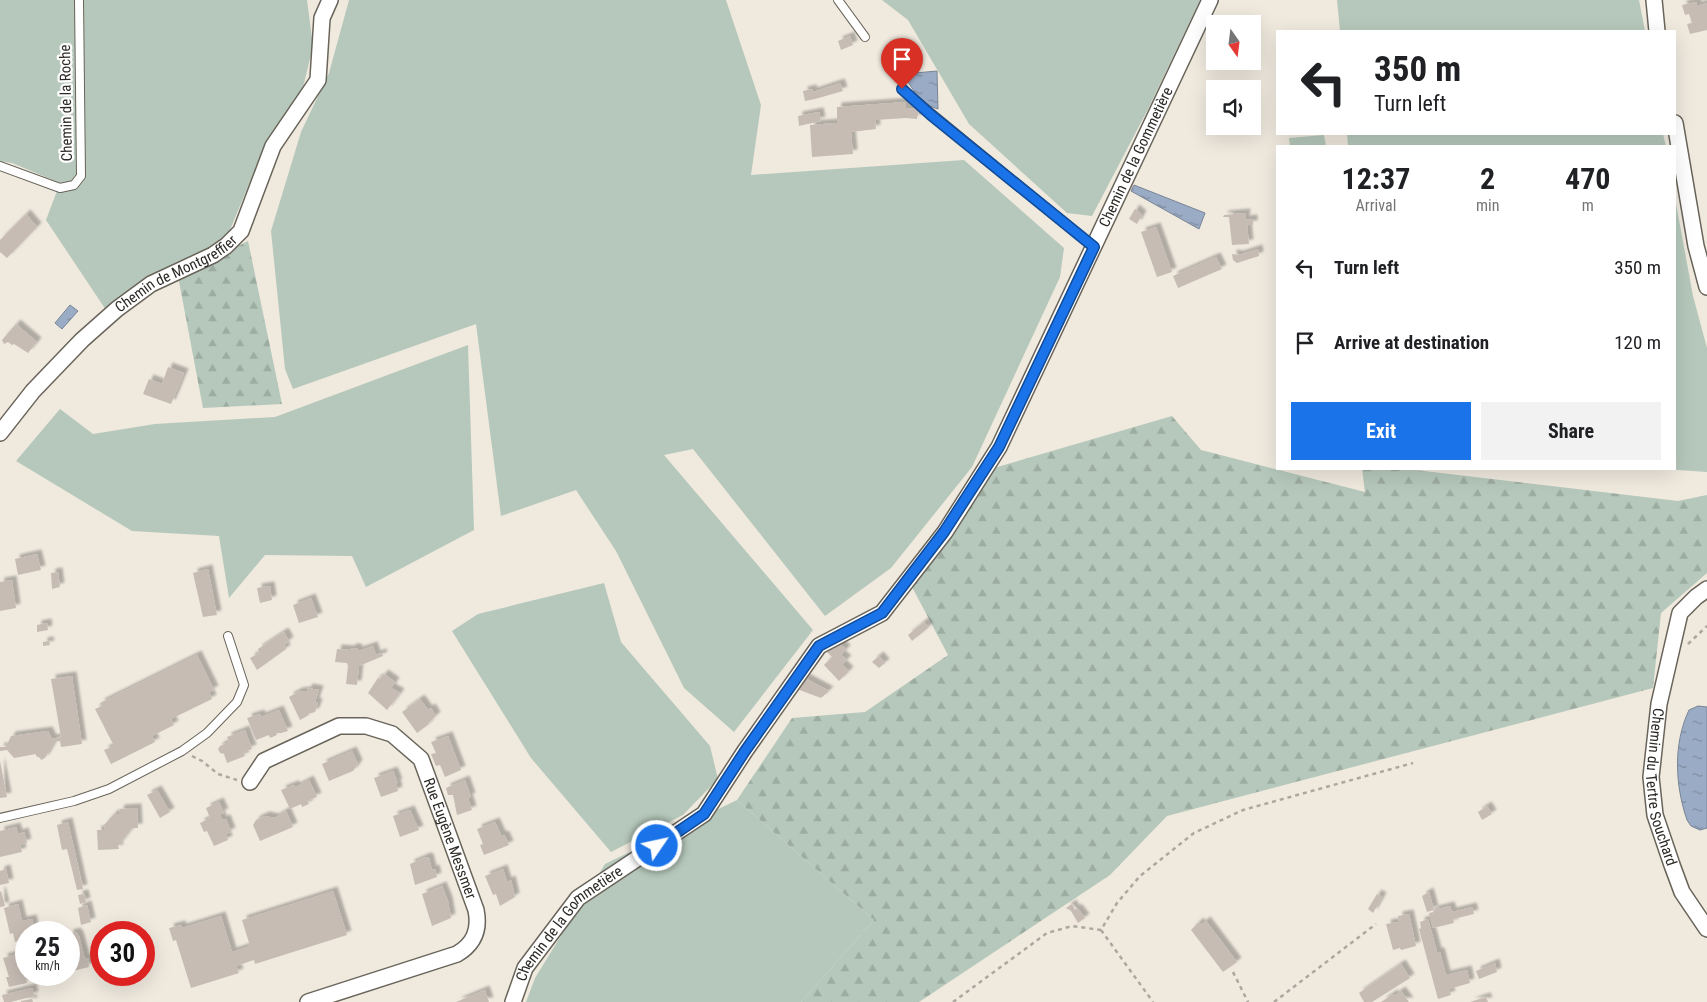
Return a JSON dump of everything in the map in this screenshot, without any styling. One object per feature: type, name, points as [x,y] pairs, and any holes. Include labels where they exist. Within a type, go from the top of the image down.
[{"type":"street","name":"Chemin de Montgreffier","points":[[0,433],[33,391],[82,340],[117,309],[151,284],[213,255],[226,246],[241,231],[273,146],[318,80],[322,18],[330,0]]},
{"type":"street","name":"Chemin de la Gommetière","points":[[512,1002],[525,968],[578,898],[704,814],[745,751],[819,646],[882,613],[944,532],[999,447],[1210,0]]},
{"type":"street","points":[[1654,0],[1658,30]]},
{"type":"street","points":[[1676,128],[1696,246],[1707,287]]},
{"type":"street","name":"Chemin du Tertre Souchard","points":[[1707,589],[1696,596],[1680,613],[1659,704],[1651,777],[1655,815],[1675,874],[1682,892],[1707,929]]},
{"type":"street","name":"Rue Eugène Messmer","points":[[250,782],[264,761],[339,726],[366,726],[392,734],[421,759],[476,910],[478,920],[475,936],[466,949],[457,954],[308,1002]]},
{"type":"lane","name":"Chemin de la Roche","points":[[0,166],[60,188],[74,185],[81,176],[79,0]]},
{"type":"lane","points":[[838,0],[866,37]]},
{"type":"lane","points":[[902,89],[931,115],[1094,247]]},
{"type":"lane","points":[[0,818],[74,801],[109,789],[182,751],[207,734],[238,702],[244,684],[228,636]]},
{"type":"path","points":[[182,751],[202,761],[218,774],[250,782]]},
{"type":"path","points":[[1101,930],[1117,903],[1140,876],[1194,833],[1243,810],[1413,763]]},
{"type":"path","points":[[1274,1002],[1376,924]]},
{"type":"path","points":[[953,1002],[1047,933],[1072,926],[1101,930],[1153,1002]]},
{"type":"path","points":[[1233,972],[1248,1002]]},
{"type":"green space","points":[[0,0],[307,0],[313,46],[301,96],[268,138],[227,237],[177,270],[106,310],[46,220],[60,183],[12,163],[0,161]]},
{"type":"green space","points":[[349,0],[726,0],[761,105],[751,175],[964,160],[1064,248],[1060,277],[972,467],[891,568],[825,616],[693,449],[664,455],[813,630],[734,732],[684,688],[616,551],[576,490],[501,516],[476,324],[293,389],[285,369],[271,231],[301,132],[329,73]]},
{"type":"green space","points":[[882,0],[1200,0],[1148,109],[1092,216],[1067,213],[969,124],[908,20]]},
{"type":"green space","points":[[1337,0],[1639,0],[1645,30],[1340,30]]},
{"type":"green space","points":[[1324,135],[1326,145],[1290,145],[1289,138]]},
{"type":"green space","points":[[1347,135],[1663,135],[1666,145],[1348,145]]},
{"type":"green space","points":[[1676,203],[1693,296],[1707,348],[1707,472],[1676,470]]},
{"type":"green space","points":[[248,241],[282,404],[203,408],[178,276]]},
{"type":"green space","points":[[468,345],[474,530],[366,587],[352,556],[265,555],[229,598],[219,536],[132,531],[16,461],[60,409],[93,434],[155,424],[275,417]]},
{"type":"green space","points":[[1172,416],[1201,450],[1365,492],[1362,470],[1415,470],[1678,501],[1707,495],[1707,573],[1661,613],[1653,688],[1167,816],[1110,875],[919,1002],[801,1002],[874,920],[737,800],[792,718],[865,712],[948,655],[912,587],[994,468]]},
{"type":"green space","points":[[604,583],[621,642],[710,746],[718,779],[683,815],[611,852],[531,758],[452,631],[478,614]]},
{"type":"green space","points":[[737,800],[874,920],[801,1002],[526,1002],[535,978],[605,864]]},
{"type":"water","points":[[937,71],[938,109],[919,97],[906,78],[915,73]]},
{"type":"water","points":[[1134,185],[1205,213],[1199,229],[1131,191]]},
{"type":"water","points":[[70,305],[78,311],[62,329],[55,323]]},
{"type":"water","points":[[1698,706],[1707,707],[1707,828],[1700,830],[1691,826],[1687,820],[1678,779],[1680,737],[1689,710]]},
{"type":"building","points":[[1696,2],[1697,6],[1707,3],[1707,30],[1690,34],[1687,24],[1692,23],[1689,14],[1685,15],[1682,5]]},
{"type":"building","points":[[850,36],[853,45],[841,50],[838,41]]},
{"type":"building","points":[[840,83],[843,91],[805,101],[803,91],[812,89],[813,92]]},
{"type":"building","points":[[906,102],[906,108],[919,109],[917,119],[875,120],[876,129],[851,132],[853,154],[812,157],[810,125],[837,123],[837,107]]},
{"type":"building","points":[[819,112],[821,121],[799,126],[798,116]]},
{"type":"building","points":[[1135,209],[1142,215],[1137,224],[1129,219]]},
{"type":"building","points":[[1246,213],[1245,220],[1253,219],[1253,225],[1247,225],[1249,244],[1232,245],[1229,217],[1223,217],[1224,215]]},
{"type":"building","points":[[26,214],[37,227],[7,258],[0,252],[0,240]]},
{"type":"building","points":[[1156,227],[1172,272],[1157,277],[1141,232]]},
{"type":"building","points":[[1258,249],[1259,256],[1237,263],[1233,260],[1232,254],[1239,255]]},
{"type":"building","points":[[1216,257],[1222,269],[1178,288],[1173,276]]},
{"type":"building","points":[[16,324],[37,342],[28,353],[14,344],[12,345],[8,342],[4,344],[2,340]]},
{"type":"building","points":[[168,367],[184,373],[171,404],[143,394],[149,379],[162,384]]},
{"type":"building","points":[[37,554],[41,570],[18,575],[15,559]]},
{"type":"building","points":[[208,569],[217,615],[203,617],[193,573]]},
{"type":"building","points":[[58,572],[60,587],[52,589],[51,573]]},
{"type":"building","points":[[12,580],[16,608],[0,611],[0,582]]},
{"type":"building","points":[[270,586],[272,600],[260,603],[257,588]]},
{"type":"building","points":[[311,598],[318,617],[299,623],[293,605]]},
{"type":"building","points":[[924,622],[929,627],[912,641],[908,635]]},
{"type":"building","points":[[47,623],[48,630],[37,632],[37,625]]},
{"type":"building","points":[[284,632],[289,641],[284,645],[286,649],[257,670],[250,658],[259,653],[258,649]]},
{"type":"building","points":[[49,641],[50,645],[43,646],[43,642]]},
{"type":"building","points":[[837,642],[846,649],[841,655],[847,660],[842,664],[849,671],[839,681],[824,665],[832,657],[827,652]]},
{"type":"building","points":[[373,646],[376,655],[382,653],[383,656],[359,666],[357,685],[346,684],[348,666],[347,663],[335,662],[337,649],[350,650],[357,648],[358,651]]},
{"type":"building","points":[[197,655],[214,690],[209,692],[212,699],[171,719],[174,725],[152,736],[155,742],[111,764],[104,750],[114,746],[95,709],[102,706],[100,703]]},
{"type":"building","points":[[879,656],[885,663],[879,668],[872,662]]},
{"type":"building","points":[[384,674],[395,682],[391,688],[400,693],[387,710],[368,693],[378,678],[380,679]]},
{"type":"building","points":[[72,676],[82,744],[61,747],[60,741],[54,742],[45,758],[41,760],[36,754],[14,758],[7,750],[0,751],[0,747],[6,747],[11,736],[48,731],[52,739],[61,737],[51,679]]},
{"type":"building","points":[[805,678],[829,691],[821,698],[797,689]]},
{"type":"building","points":[[308,688],[319,690],[315,702],[318,703],[315,712],[308,714],[300,720],[289,697],[298,692],[307,691]]},
{"type":"building","points":[[420,699],[428,710],[431,708],[436,716],[417,733],[402,712]]},
{"type":"building","points":[[279,710],[288,731],[276,733],[277,735],[270,738],[269,735],[256,740],[247,718],[260,714],[261,717]]},
{"type":"building","points":[[245,730],[252,749],[243,752],[245,756],[227,763],[224,754],[220,753],[218,749],[229,742],[227,737]]},
{"type":"building","points":[[448,736],[461,770],[445,777],[440,765],[436,766],[431,754],[436,753],[431,742]]},
{"type":"building","points":[[352,751],[358,764],[353,771],[329,781],[322,764]]},
{"type":"building","points":[[0,761],[7,797],[0,798]]},
{"type":"building","points":[[393,771],[398,783],[396,783],[398,791],[381,797],[374,778]]},
{"type":"building","points":[[309,780],[317,797],[307,801],[309,804],[302,807],[301,804],[290,809],[281,790],[294,785],[296,787]]},
{"type":"building","points":[[465,780],[471,797],[468,798],[472,810],[457,815],[453,795],[448,795],[446,788]]},
{"type":"building","points":[[157,790],[170,812],[160,818],[147,795]]},
{"type":"building","points":[[219,802],[224,813],[220,814],[222,820],[226,819],[231,832],[226,834],[228,840],[214,846],[207,831],[204,832],[200,823],[210,818],[206,808]]},
{"type":"building","points":[[1487,806],[1492,814],[1482,820],[1478,812]]},
{"type":"building","points":[[137,808],[138,828],[132,828],[118,846],[119,849],[98,850],[97,830],[105,830],[104,825],[114,814],[119,814],[120,809]]},
{"type":"building","points":[[410,810],[419,830],[400,837],[393,816]]},
{"type":"building","points":[[286,811],[293,827],[260,841],[253,825],[256,820],[265,816],[275,818]]},
{"type":"building","points":[[68,822],[83,889],[77,890],[67,849],[62,850],[57,825]]},
{"type":"building","points":[[495,822],[501,835],[505,836],[509,845],[484,855],[480,845],[483,844],[477,829]]},
{"type":"building","points":[[16,827],[18,834],[24,832],[27,843],[20,845],[22,852],[0,857],[0,831]]},
{"type":"building","points":[[426,857],[429,858],[432,870],[435,869],[437,877],[415,885],[410,864]]},
{"type":"building","points":[[6,869],[9,883],[0,885],[0,871]]},
{"type":"building","points":[[503,869],[507,882],[511,880],[515,897],[500,906],[496,894],[493,895],[485,876]]},
{"type":"building","points":[[442,886],[448,901],[451,918],[432,926],[422,894]]},
{"type":"building","points":[[333,891],[347,935],[255,964],[254,960],[236,966],[239,973],[191,988],[176,940],[173,941],[169,928],[181,925],[182,928],[221,916],[232,952],[250,946],[242,920]]},
{"type":"building","points":[[0,892],[5,906],[0,907]]},
{"type":"building","points":[[1429,892],[1434,910],[1427,912],[1422,896]]},
{"type":"building","points":[[84,894],[86,902],[80,904],[78,895]]},
{"type":"building","points":[[1377,894],[1382,897],[1373,913],[1368,909]]},
{"type":"building","points":[[18,904],[22,921],[15,921],[15,942],[13,933],[10,934],[4,908]]},
{"type":"building","points":[[1072,904],[1075,910],[1077,908],[1085,918],[1078,923],[1071,911],[1066,908]]},
{"type":"building","points":[[87,905],[90,922],[81,925],[78,908]]},
{"type":"building","points":[[1450,906],[1452,912],[1472,907],[1474,914],[1453,919],[1454,923],[1433,928],[1429,913]]},
{"type":"building","points":[[1409,914],[1416,946],[1393,950],[1386,924],[1399,922],[1398,916]]},
{"type":"building","points":[[1428,919],[1437,952],[1440,952],[1446,975],[1467,970],[1470,983],[1449,989],[1451,995],[1438,999],[1419,929],[1421,928],[1420,922]]},
{"type":"building","points":[[1206,921],[1237,962],[1223,972],[1191,930],[1199,922],[1201,925]]},
{"type":"building","points":[[80,940],[85,959],[88,958],[89,967],[80,969]]},
{"type":"building","points":[[15,955],[15,986],[9,987],[6,977],[9,977],[3,958]]},
{"type":"building","points":[[1495,963],[1497,972],[1479,979],[1476,971]]},
{"type":"building","points":[[1401,964],[1410,978],[1372,1002],[1364,1002],[1359,993]]},
{"type":"building","points":[[32,988],[34,996],[4,1002],[2,995]]},
{"type":"building","points":[[485,990],[489,1002],[456,1002]]},
{"type":"building","points":[[1401,991],[1409,1002],[1381,1002],[1393,994],[1394,996]]},
{"type":"building","points":[[1486,997],[1488,1002],[1470,1002]]},
{"type":"building","points":[[32,999],[33,1002],[21,1002],[21,1001]]},
{"type":"route","points":[[657,846],[704,814],[745,751],[819,646],[882,613],[944,532],[999,447],[1094,247],[931,115],[902,89]]}]
